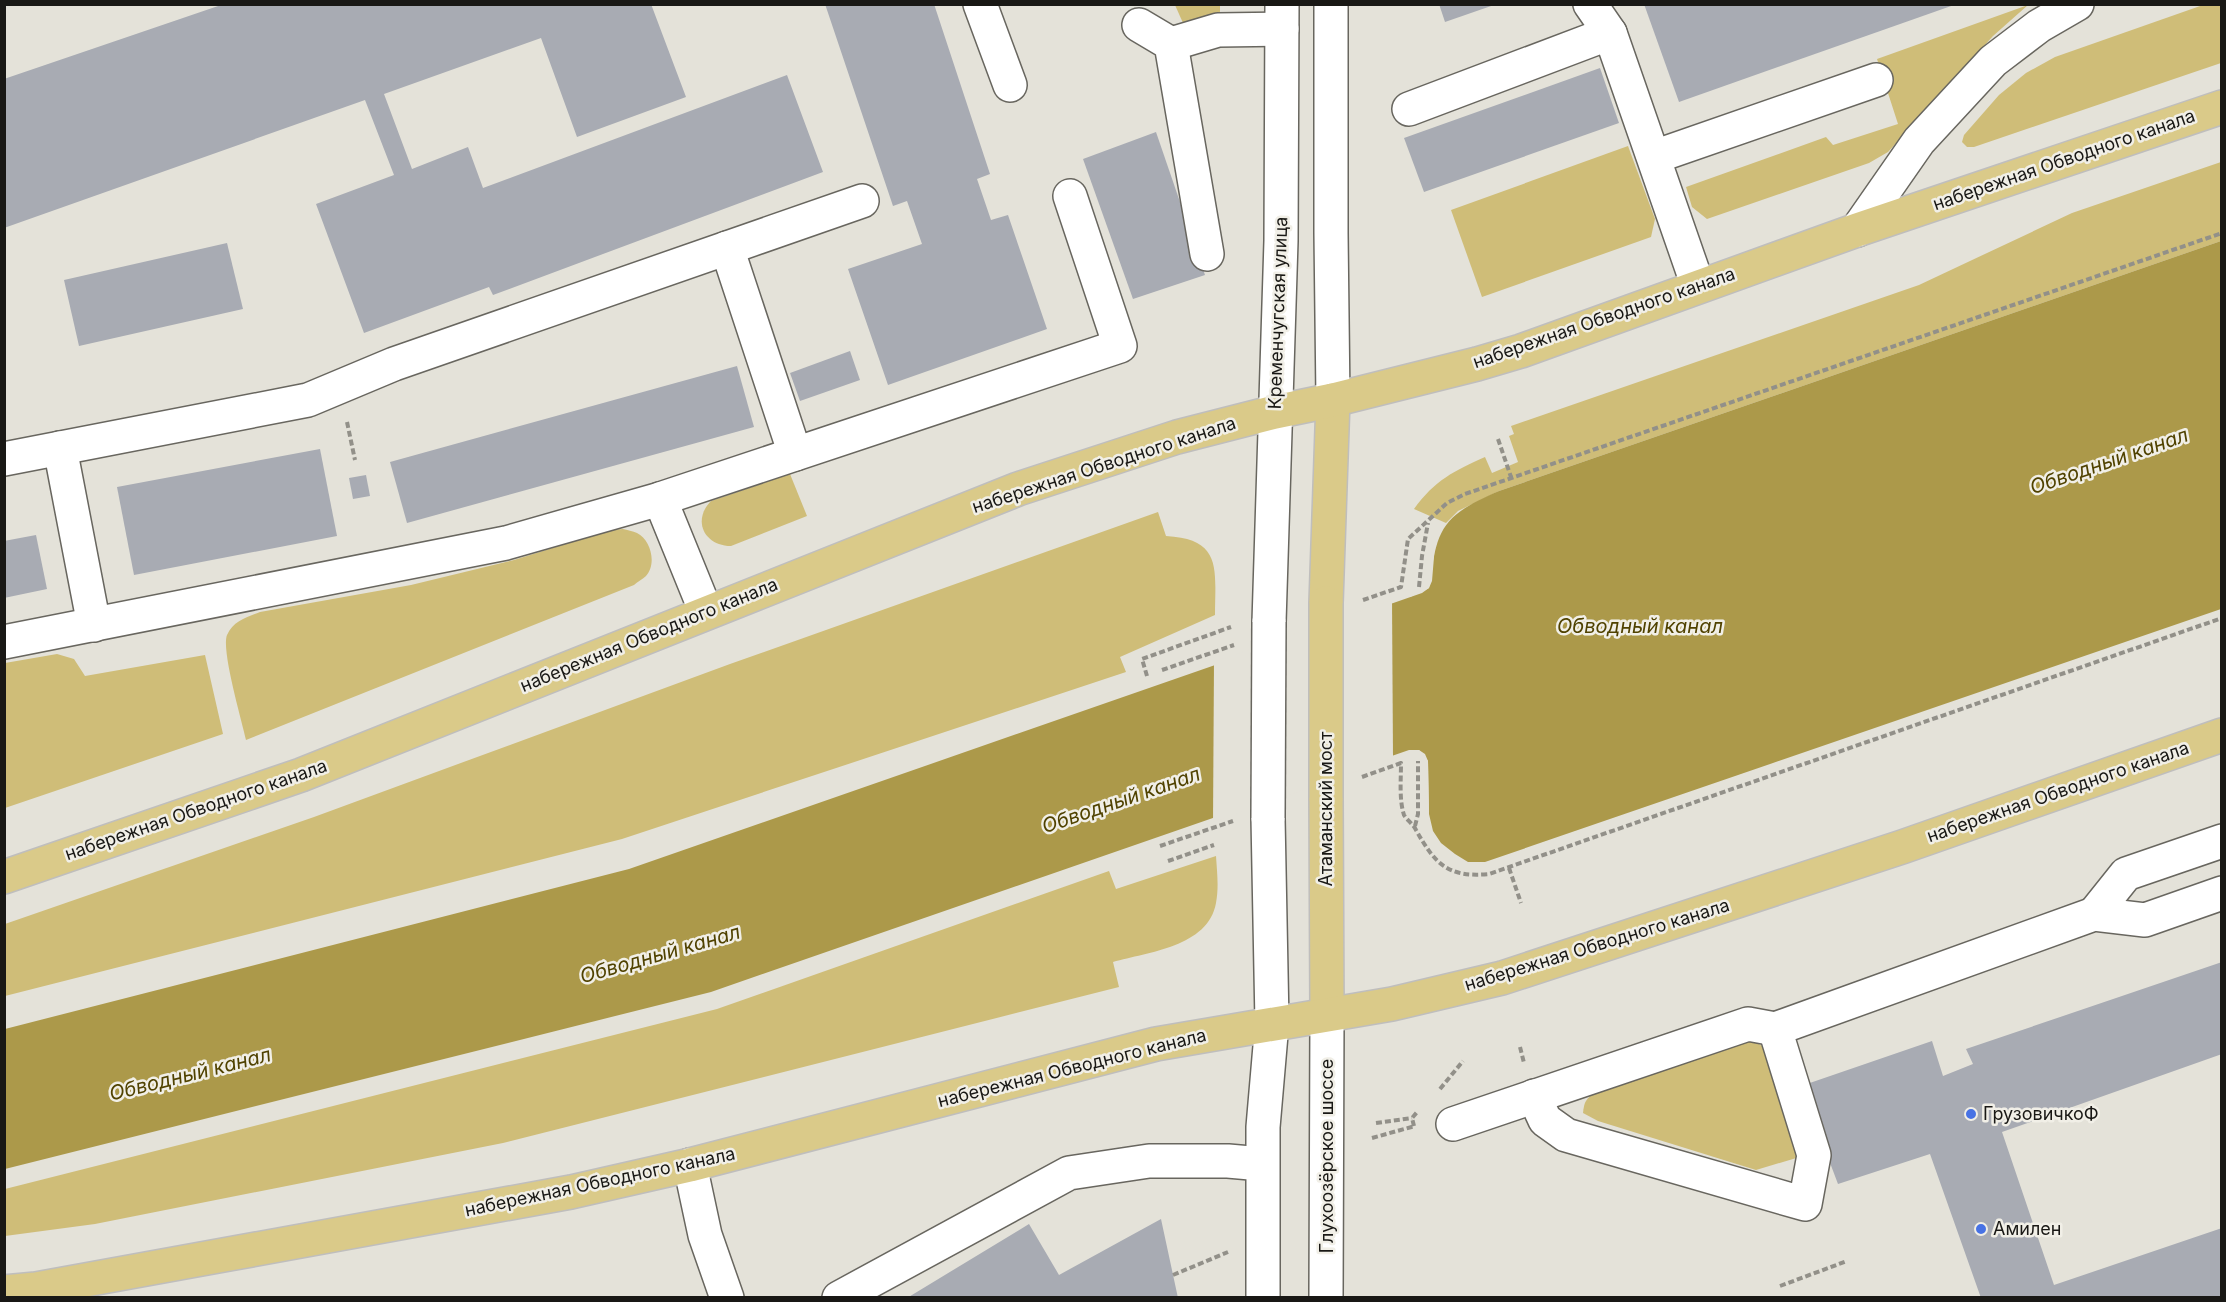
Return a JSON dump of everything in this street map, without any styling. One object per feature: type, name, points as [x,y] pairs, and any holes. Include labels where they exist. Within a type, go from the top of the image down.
[{"type":"main road","name":"набережная Обводного канала","points":[[4,877],[301,775],[1018,489],[1177,437],[1275,411],[1333,400],[1477,364],[1521,351],[1857,230],[2222,107]]},
{"type":"main road","name":"Атаманский мост","points":[[1328,1014],[1326,603],[1333,400]]},
{"type":"main road","name":"набережная Обводного канала","points":[[4,1292],[36,1289],[571,1192],[690,1165],[1155,1044],[1392,1004],[1502,978],[1913,843],[2222,735]]},
{"type":"street","points":[[980,4],[1010,85]]},
{"type":"street","points":[[1331,4],[1333,400]]},
{"type":"street","points":[[1590,4],[1610,33],[1698,286]]},
{"type":"street","points":[[1857,230],[1919,141],[1993,61],[2039,26],[2077,4]]},
{"type":"street","points":[[1138,25],[1171,44],[1218,30],[1282,17]]},
{"type":"street","name":"Кременчугская улица","points":[[1272,1023],[1268,818],[1269,622],[1281,241],[1282,17]]},
{"type":"street","points":[[1409,109],[1610,33]]},
{"type":"street","points":[[1171,44],[1208,254]]},
{"type":"street","points":[[1654,157],[1876,80]]},
{"type":"street","points":[[4,642],[506,543],[660,499],[1120,346],[1070,196]]},
{"type":"street","points":[[4,459],[308,400],[394,364],[862,201]]},
{"type":"street","points":[[727,248],[795,454]]},
{"type":"street","points":[[60,448],[94,625]]},
{"type":"street","points":[[660,499],[706,612]]},
{"type":"street","points":[[2094,914],[2126,874],[2222,841]]},
{"type":"street","points":[[1453,1124],[1748,1024],[1775,1029],[2094,914],[2145,920],[2222,893]]},
{"type":"street","name":"Глухоозёрское шоссе","points":[[1326,1298],[1328,1014]]},
{"type":"street","points":[[1263,1298],[1263,1127],[1272,1023]]},
{"type":"street","points":[[1534,1096],[1545,1120],[1566,1135],[1805,1204],[1814,1155],[1775,1029]]},
{"type":"street","points":[[839,1298],[1069,1173],[1149,1161],[1228,1161],[1262,1164]]},
{"type":"street","points":[[690,1165],[705,1235],[726,1298]]},
{"type":"path","points":[[1419,587],[1428,523],[1447,503],[1511,477],[2222,233]]},
{"type":"path","points":[[1498,439],[1511,477]]},
{"type":"path","points":[[1418,762],[1419,814],[1414,827],[1424,846],[1448,869],[1467,876],[1489,874],[2222,618]]},
{"type":"path","points":[[1147,676],[1142,659],[1231,627]]},
{"type":"path","points":[[1162,670],[1184,662]]},
{"type":"path","points":[[1160,846],[1182,838]]},
{"type":"path","points":[[1168,861],[1214,845]]},
{"type":"path","points":[[1509,868],[1521,903]]},
{"type":"path","points":[[1376,1123],[1412,1118]]},
{"type":"path","points":[[1372,1138],[1414,1126]]},
{"type":"path","points":[[1173,1275],[1236,1248]]},
{"type":"path","points":[[1780,1286],[1847,1261]]},
{"type":"shaded area","points":[[1175,5],[1220,5],[1220,13],[1183,23]]},
{"type":"shaded area","points":[[2028,5],[1993,36],[1888,152],[1869,163],[1707,219],[1692,207],[1686,187],[1826,137],[1833,145],[1898,124],[1877,59]]},
{"type":"shaded area","points":[[2203,5],[2221,5],[2221,63],[1974,147],[1967,147],[1962,142],[1964,135],[1999,95],[2026,73],[2055,57]]},
{"type":"shaded area","points":[[1628,146],[1655,219],[1651,237],[1482,297],[1451,210]]},
{"type":"shaded area","points":[[2221,162],[2221,241],[1499,491],[1458,511],[1446,523],[1414,509],[1446,477],[1485,457],[1492,473],[1518,462],[1509,436],[1514,434],[1511,426],[1919,285],[2072,213]]},
{"type":"shaded area","points":[[790,474],[807,516],[731,546],[714,542],[708,537],[702,524],[702,516],[711,501]]},
{"type":"shaded area","points":[[1158,512],[1166,536],[1184,538],[1198,543],[1207,550],[1215,571],[1215,615],[1120,657],[1126,672],[622,839],[5,996],[5,924],[314,817],[730,664]]},
{"type":"shaded area","points":[[623,529],[642,536],[651,553],[649,571],[634,585],[246,740],[229,670],[226,643],[230,630],[241,620],[260,612],[411,585],[514,560],[610,530]]},
{"type":"shaded area","points":[[57,654],[74,659],[85,676],[205,655],[223,734],[5,808],[5,663]]},
{"type":"shaded area","points":[[1216,856],[1217,897],[1211,918],[1189,938],[1175,945],[1113,962],[1119,987],[503,1143],[95,1224],[5,1236],[5,1189],[717,1009],[1109,871],[1116,889]]},
{"type":"shaded area","points":[[1754,1041],[1767,1049],[1803,1156],[1756,1170],[1598,1121],[1583,1113],[1586,1101],[1596,1092],[1744,1042]]},
{"type":"water","name":"Обводный канал","points":[[2221,241],[2221,609],[1485,862],[1468,862],[1441,843],[1433,831],[1429,814],[1428,761],[1419,750],[1409,750],[711,992],[5,1169],[5,1029],[629,869],[1422,593],[1429,588],[1435,551],[1445,526],[1465,508],[1499,491]]},
{"type":"pier","points":[[1433,545],[1435,545],[1432,581],[1429,588],[1410,597],[1410,594],[1427,586]]},
{"type":"pier","points":[[1392,600],[1393,758],[1213,822],[1214,662]]},
{"type":"pier","points":[[1409,750],[1419,750],[1425,754],[1428,761],[1429,814],[1426,814],[1425,762],[1418,753],[1409,753]]},
{"type":"building","points":[[224,4],[651,4],[686,97],[577,137],[541,38],[384,94],[412,169],[468,147],[483,188],[787,75],[823,172],[493,295],[489,287],[364,333],[316,204],[394,175],[365,100],[4,228],[4,79]]},
{"type":"building","points":[[825,4],[934,4],[990,174],[977,179],[991,220],[1008,215],[1047,329],[888,385],[848,269],[922,244],[907,201],[893,206]]},
{"type":"building","points":[[1439,4],[1494,4],[1494,5],[1445,22]]},
{"type":"building","points":[[1644,4],[1954,4],[1954,5],[1679,102]]},
{"type":"building","points":[[1600,68],[1619,123],[1424,192],[1404,138]]},
{"type":"building","points":[[1156,132],[1205,275],[1133,299],[1083,159]]},
{"type":"building","points":[[227,243],[243,309],[79,346],[64,280]]},
{"type":"building","points":[[850,351],[860,380],[800,401],[790,373]]},
{"type":"building","points":[[737,366],[754,427],[407,523],[390,462]]},
{"type":"building","points":[[320,449],[337,536],[134,575],[117,487]]},
{"type":"building","points":[[366,475],[370,496],[353,499],[349,478]]},
{"type":"building","points":[[36,535],[47,589],[4,598],[4,541]]},
{"type":"building","points":[[2222,962],[2222,1054],[2002,1132],[2054,1285],[2222,1228],[2222,1298],[1981,1298],[1930,1154],[1838,1184],[1801,1086],[1932,1041],[1943,1076],[1973,1064],[1966,1049]]},
{"type":"building","points":[[1161,1219],[1178,1298],[907,1298],[1029,1224],[1059,1275]]},
{"type":"place","name":"ГрузовичкоФ","points":[[1971,1114]]},
{"type":"place","name":"Амилен","points":[[1981,1229]]}]
